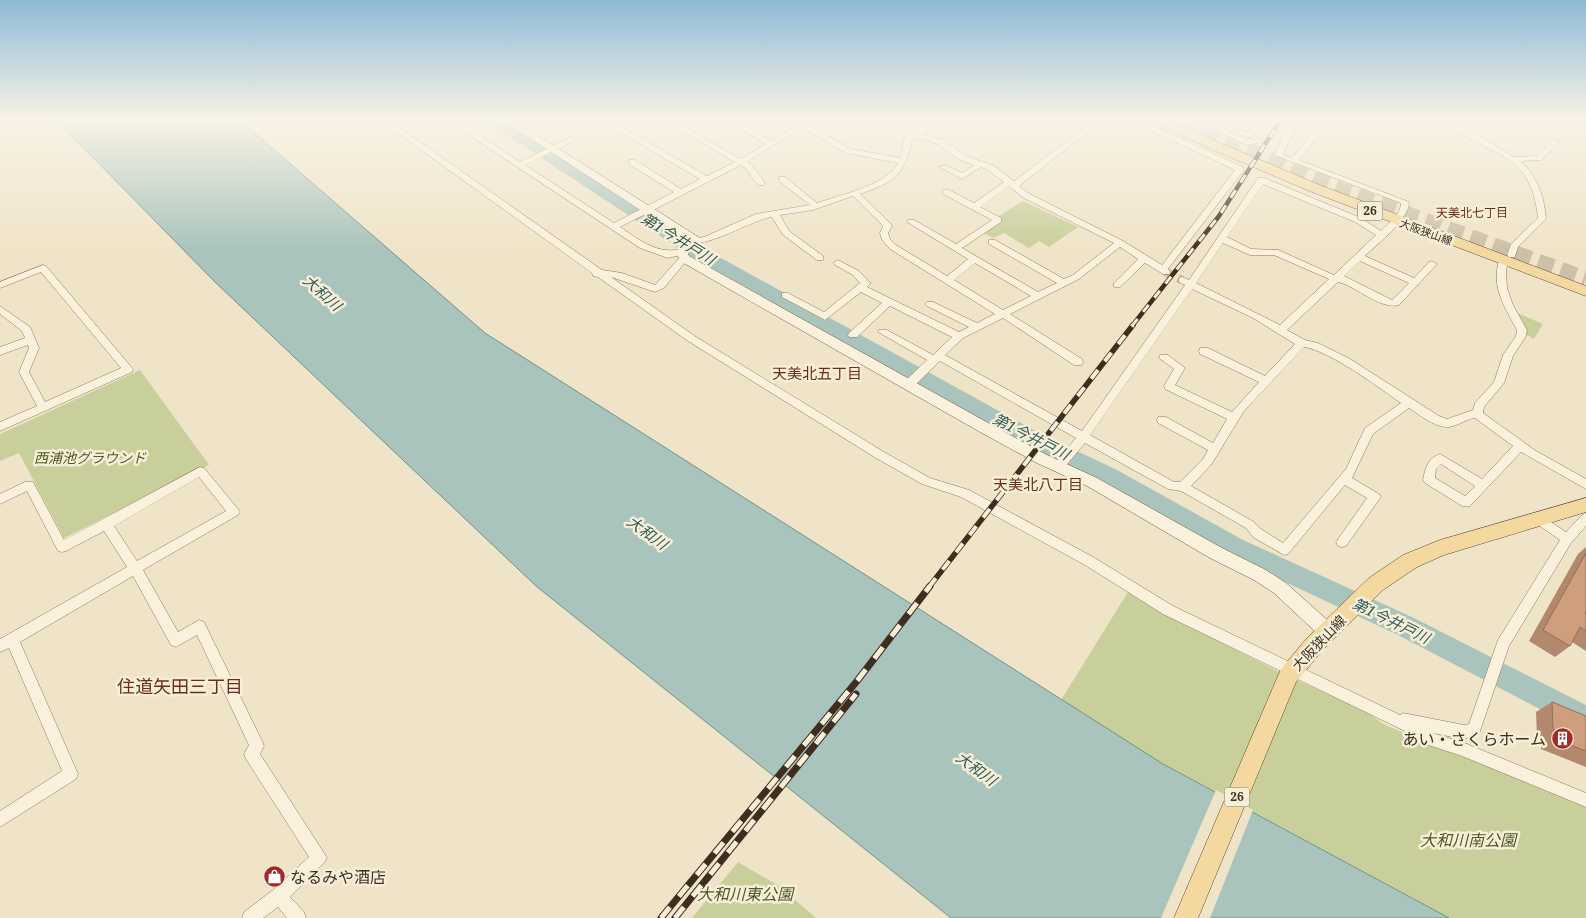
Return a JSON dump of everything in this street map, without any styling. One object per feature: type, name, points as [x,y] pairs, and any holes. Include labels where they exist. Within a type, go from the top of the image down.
[{"type":"main road","name":"大阪狭山線","points":[[1253,164],[1508,258],[1586,291]]},
{"type":"main road","name":"大阪狭山線","points":[[1274,164],[1399,218]]},
{"type":"main road","name":"大阪狭山線","points":[[1508,258],[1586,282]]},
{"type":"main road","name":"大阪狭山線","points":[[1186,918],[1290,673],[1328,632],[1376,584],[1410,561],[1440,548],[1586,505]]},
{"type":"street","points":[[444,164],[596,274],[692,339],[880,455],[926,481],[965,493],[1089,561],[1126,586],[1168,610],[1290,673],[1411,726],[1412,733],[1462,749],[1586,800]]},
{"type":"street","points":[[574,164],[695,242]]},
{"type":"street","points":[[635,164],[680,192]]},
{"type":"street","points":[[680,164],[706,179]]},
{"type":"street","points":[[614,227],[645,209],[740,164]]},
{"type":"street","points":[[744,164],[748,166],[761,183]]},
{"type":"street","points":[[596,274],[604,272],[619,275],[655,289],[661,286],[683,254],[695,242],[706,240],[758,216],[816,206],[854,193],[889,179],[901,169],[902,164]]},
{"type":"street","points":[[943,167],[962,177],[980,164],[991,168],[1035,201],[1120,243],[1164,271],[1240,169],[1229,164]]},
{"type":"street","points":[[974,207],[1040,164]]},
{"type":"street","points":[[1281,330],[1399,218],[1405,209],[1405,202],[1396,198],[1368,190],[1301,164]]},
{"type":"street","points":[[1476,414],[1479,406],[1499,383],[1508,355],[1521,336],[1522,330],[1503,294],[1499,271],[1514,246],[1542,219],[1538,190],[1526,171],[1518,164]]},
{"type":"street","points":[[520,165],[655,252],[683,254],[912,381],[985,428],[1061,464],[1216,553],[1260,575],[1280,588],[1328,632]]},
{"type":"street","points":[[782,179],[816,206]]},
{"type":"street","points":[[1061,464],[1084,436],[1146,350],[1185,282],[1220,238],[1261,180],[1358,220],[1381,235]]},
{"type":"street","points":[[946,192],[998,220],[956,248]]},
{"type":"street","points":[[854,193],[888,226],[884,233],[886,240],[893,247],[949,279],[1078,362]]},
{"type":"street","points":[[775,214],[786,233],[820,258]]},
{"type":"street","points":[[911,222],[1038,296]]},
{"type":"street","points":[[1220,238],[1250,252],[1275,252],[1390,303],[1396,302],[1432,264]]},
{"type":"street","points":[[992,242],[1064,283]]},
{"type":"street","points":[[912,381],[959,336],[1076,277],[1120,243]]},
{"type":"street","points":[[1359,257],[1416,282]]},
{"type":"street","points":[[1118,285],[1144,258]]},
{"type":"street","points":[[949,279],[974,259]]},
{"type":"street","points":[[785,295],[825,317],[866,283],[856,273],[838,263]]},
{"type":"street","points":[[0,285],[43,268],[128,369],[0,427]]},
{"type":"street","points":[[1185,282],[1281,330],[1302,343],[1314,345],[1346,362],[1435,419],[1448,423],[1467,415],[1476,414],[1520,445],[1586,484]]},
{"type":"street","points":[[860,288],[959,336]]},
{"type":"street","points":[[853,336],[889,302]]},
{"type":"street","points":[[930,304],[977,327]]},
{"type":"street","points":[[0,309],[26,329],[34,348],[24,372],[43,408]]},
{"type":"street","points":[[883,332],[937,358],[1084,436],[1172,486],[1183,487],[1250,525],[1257,533],[1284,550],[1350,472],[1368,431],[1410,402]]},
{"type":"street","points":[[0,351],[30,340]]},
{"type":"street","points":[[1183,487],[1207,462],[1240,408],[1302,343]]},
{"type":"street","points":[[1204,351],[1267,381]]},
{"type":"street","points":[[1164,358],[1180,368],[1169,386],[1234,418]]},
{"type":"street","points":[[1162,420],[1215,449]]},
{"type":"street","points":[[1483,485],[1440,458],[1431,467],[1429,480],[1466,502],[1483,485],[1520,445]]},
{"type":"street","points":[[0,499],[29,485],[62,547],[200,471],[234,512],[6,642],[71,774],[0,820]]},
{"type":"street","points":[[1342,542],[1375,497],[1344,479]]},
{"type":"street","points":[[1388,717],[1464,732],[1474,729],[1503,644],[1568,539],[1586,518]]},
{"type":"street","points":[[1538,519],[1568,539]]},
{"type":"street","points":[[106,524],[135,568],[176,641],[199,626],[257,746],[251,754],[319,858],[279,896],[250,918]]},
{"type":"street","points":[[279,896],[298,918]]},
{"type":"green space","points":[[1023,201],[1078,227],[1049,247],[1039,241],[1029,248],[1004,233],[993,238],[982,232],[1001,219],[997,217]]},
{"type":"green space","points":[[1515,312],[1543,324],[1534,339],[1525,334]]},
{"type":"green space","name":"西浦池グラウンド","points":[[140,370],[209,465],[64,538],[19,453],[0,461],[0,434]]},
{"type":"green space","name":"大和川南公園","points":[[1128,592],[1164,613],[1287,676],[1366,711],[1383,724],[1437,747],[1454,750],[1586,805],[1586,918],[1449,918],[1163,764],[1061,700]]},
{"type":"green space","name":"大和川東公園","points":[[738,862],[779,886],[816,918],[692,918]]},
{"type":"water","name":"大和川","points":[[99,164],[290,164],[485,333],[1163,764],[1449,918],[951,918],[536,586],[216,283]]},
{"type":"pier","points":[[1216,790],[1253,810],[1210,918],[1161,918]]},
{"type":"building","points":[[1586,553],[1586,631],[1580,627],[1570,646],[1543,630]]},
{"type":"building","points":[[1552,702],[1586,716],[1586,751],[1557,740],[1557,731],[1553,729]]},
{"type":"waterway","name":"第1今井戸川","points":[[560,164],[695,251],[1031,439],[1109,476],[1234,547],[1405,626],[1586,720]]},
{"type":"tunnel","points":[[1281,164],[1346,192],[1586,279]]},
{"type":"tunnel","points":[[1166,272],[1182,280]]},
{"type":"railway","points":[[1132,326],[1219,216],[1252,164]]},
{"type":"railway","points":[[929,587],[1133,325]]},
{"type":"railway","points":[[661,918],[857,681],[930,586]]},
{"type":"railway","points":[[675,918],[856,694]]},
{"type":"place","name":"あい・さくらホーム","points":[[1562,739]]},
{"type":"place","name":"なるみや酒店","points":[[274,877]]},
{"type":"district","name":"天美北七丁目","points":[[1472,213]]},
{"type":"district","name":"天美北五丁目","points":[[817,374]]},
{"type":"district","name":"天美北八丁目","points":[[1038,485]]},
{"type":"district","name":"住道矢田三丁目","points":[[180,687]]}]
